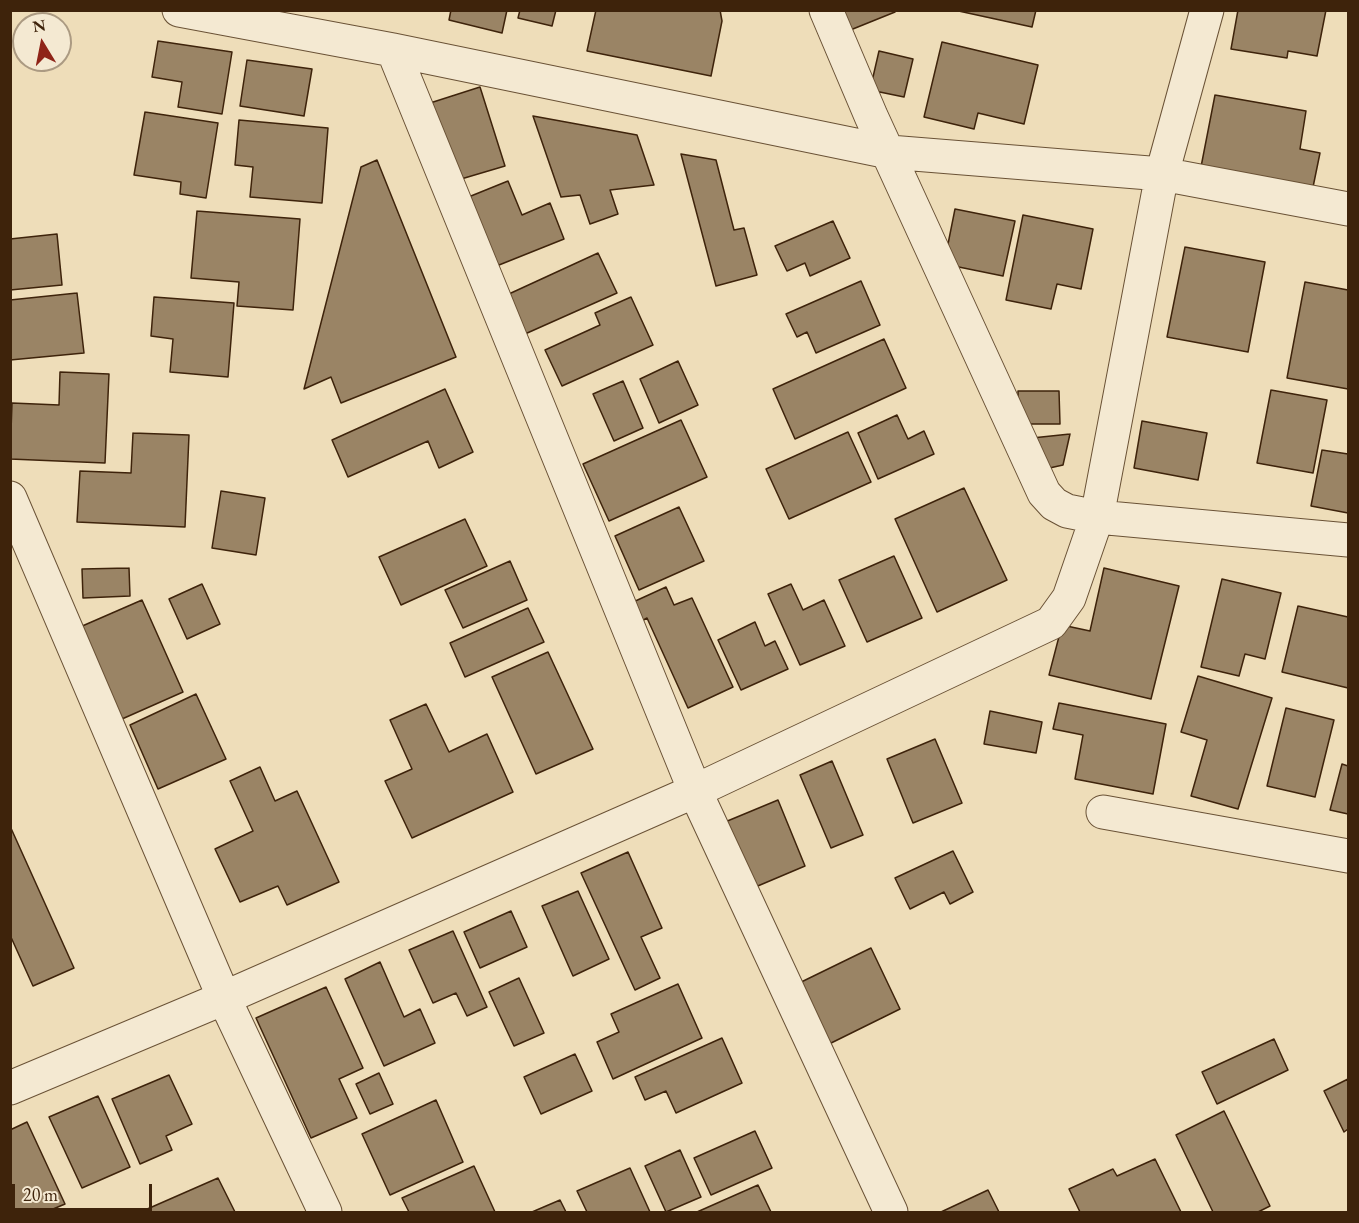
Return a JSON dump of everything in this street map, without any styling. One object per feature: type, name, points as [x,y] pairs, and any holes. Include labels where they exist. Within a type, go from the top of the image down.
[{"type":"street","points":[[179,10],[393,50],[888,152],[1162,174],[1348,209]]},
{"type":"street","points":[[826,10],[888,152],[1044,493],[1054,504],[1068,511],[1097,517],[1348,540]]},
{"type":"street","points":[[10,1088],[224,998],[695,791],[1051,623],[1069,598],[1097,517],[1162,174],[1206,10]]},
{"type":"street","points":[[393,50],[695,791],[891,1212]]},
{"type":"street","points":[[10,498],[224,998],[325,1212]]},
{"type":"street","points":[[1103,812],[1348,856]]},
{"type":"building","points":[[451,10],[507,10],[502,33],[449,20]]},
{"type":"building","points":[[520,10],[556,10],[552,26],[518,18]]},
{"type":"building","points":[[596,10],[720,10],[722,21],[711,76],[587,51]]},
{"type":"building","points":[[828,10],[895,10],[895,12],[838,35]]},
{"type":"building","points":[[954,10],[1036,10],[1032,27]]},
{"type":"building","points":[[1238,10],[1326,10],[1317,56],[1288,51],[1287,58],[1231,49]]},
{"type":"building","points":[[158,41],[232,52],[222,114],[178,107],[182,82],[152,77]]},
{"type":"building","points":[[942,42],[1038,65],[1024,124],[978,113],[974,129],[924,117]]},
{"type":"building","points":[[879,51],[913,59],[904,97],[870,90]]},
{"type":"building","points":[[247,60],[312,69],[304,116],[240,106]]},
{"type":"building","points":[[480,87],[505,166],[451,182],[427,104]]},
{"type":"building","points":[[1215,95],[1306,111],[1300,149],[1320,153],[1312,192],[1200,172]]},
{"type":"building","points":[[145,112],[218,123],[206,198],[180,194],[181,182],[134,175]]},
{"type":"building","points":[[533,116],[637,135],[654,185],[610,190],[618,214],[590,224],[580,195],[561,197]]},
{"type":"building","points":[[239,120],[328,128],[322,203],[250,197],[253,167],[235,165]]},
{"type":"building","points":[[681,154],[716,160],[734,230],[744,228],[757,275],[716,286]]},
{"type":"building","points":[[377,160],[456,357],[341,403],[331,377],[304,389],[361,167]]},
{"type":"building","points":[[508,181],[522,215],[550,203],[564,239],[494,267],[466,198]]},
{"type":"building","points":[[955,209],[1015,221],[1003,276],[944,264]]},
{"type":"building","points":[[197,211],[300,219],[293,310],[237,306],[239,282],[191,278]]},
{"type":"building","points":[[1023,215],[1093,229],[1081,289],[1057,284],[1051,309],[1006,300]]},
{"type":"building","points":[[833,221],[850,258],[810,276],[805,263],[787,271],[775,246]]},
{"type":"building","points":[[57,234],[62,285],[10,290],[10,239]]},
{"type":"building","points":[[1185,247],[1265,262],[1248,352],[1167,337]]},
{"type":"building","points":[[598,253],[617,293],[516,338],[498,299]]},
{"type":"building","points":[[861,281],[880,325],[816,353],[807,332],[797,337],[786,314]]},
{"type":"building","points":[[1305,282],[1348,290],[1348,389],[1287,378]]},
{"type":"building","points":[[77,293],[84,353],[10,360],[10,300]]},
{"type":"building","points":[[154,297],[234,303],[228,377],[170,372],[173,339],[151,336]]},
{"type":"building","points":[[631,297],[653,345],[562,386],[545,350],[600,325],[595,313]]},
{"type":"building","points":[[884,339],[906,388],[795,439],[773,389]]},
{"type":"building","points":[[678,361],[698,405],[659,423],[640,379]]},
{"type":"building","points":[[60,372],[109,374],[105,463],[10,459],[12,403],[59,405]]},
{"type":"building","points":[[623,381],[643,428],[614,441],[593,394]]},
{"type":"building","points":[[445,389],[473,452],[439,468],[428,441],[348,477],[332,440]]},
{"type":"building","points":[[1271,390],[1327,400],[1313,473],[1257,463]]},
{"type":"building","points":[[1018,391],[1059,391],[1060,424],[1018,424]]},
{"type":"building","points":[[897,415],[908,439],[924,431],[934,454],[878,479],[858,433]]},
{"type":"building","points":[[681,420],[707,477],[609,521],[583,464]]},
{"type":"building","points":[[1142,421],[1207,433],[1198,480],[1134,468]]},
{"type":"building","points":[[848,432],[871,482],[789,519],[766,469]]},
{"type":"building","points":[[133,433],[189,435],[185,527],[77,522],[80,471],[131,473]]},
{"type":"building","points":[[1070,434],[1063,465],[1045,469],[1032,438]]},
{"type":"building","points":[[1322,450],[1348,454],[1348,513],[1311,506]]},
{"type":"building","points":[[964,488],[1007,580],[937,612],[895,519]]},
{"type":"building","points":[[221,491],[265,498],[256,555],[212,548]]},
{"type":"building","points":[[679,507],[704,561],[639,590],[615,536]]},
{"type":"building","points":[[465,519],[487,566],[401,605],[379,557]]},
{"type":"building","points":[[894,556],[922,618],[867,642],[839,580]]},
{"type":"building","points":[[510,561],[527,600],[463,628],[445,590]]},
{"type":"building","points":[[129,568],[130,596],[83,598],[82,569]]},
{"type":"building","points":[[1104,568],[1179,586],[1151,699],[1049,675],[1062,625],[1090,631]]},
{"type":"building","points":[[1222,579],[1281,593],[1265,659],[1245,654],[1239,676],[1201,667]]},
{"type":"building","points":[[202,584],[220,624],[187,639],[169,599]]},
{"type":"building","points":[[791,584],[803,610],[824,600],[845,646],[800,665],[768,594]]},
{"type":"building","points":[[666,587],[674,605],[692,598],[733,687],[688,708],[647,618],[640,622],[631,603]]},
{"type":"building","points":[[142,600],[183,692],[122,719],[80,627]]},
{"type":"building","points":[[1298,606],[1348,617],[1348,688],[1282,672]]},
{"type":"building","points":[[528,608],[544,642],[465,677],[450,643]]},
{"type":"building","points":[[755,622],[765,646],[775,641],[788,669],[741,690],[718,640]]},
{"type":"building","points":[[548,652],[593,749],[536,774],[492,677]]},
{"type":"building","points":[[1198,676],[1272,698],[1238,809],[1191,796],[1207,740],[1181,732]]},
{"type":"building","points":[[196,694],[226,759],[158,789],[130,725]]},
{"type":"building","points":[[1059,703],[1166,724],[1153,794],[1075,779],[1083,735],[1053,729]]},
{"type":"building","points":[[426,704],[449,752],[487,734],[513,792],[412,838],[385,781],[412,769],[390,720]]},
{"type":"building","points":[[1286,708],[1334,720],[1315,797],[1267,786]]},
{"type":"building","points":[[990,711],[1042,722],[1036,753],[984,744]]},
{"type":"building","points":[[935,739],[962,803],[913,823],[887,759]]},
{"type":"building","points":[[832,761],[863,835],[831,848],[800,775]]},
{"type":"building","points":[[1342,764],[1348,766],[1348,814],[1330,810]]},
{"type":"building","points":[[260,767],[275,801],[297,791],[339,882],[287,905],[278,886],[240,902],[215,849],[253,831],[230,781]]},
{"type":"building","points":[[778,800],[805,866],[753,888],[725,822]]},
{"type":"building","points":[[10,826],[74,968],[33,986],[10,935]]},
{"type":"building","points":[[953,851],[973,892],[950,904],[944,892],[910,909],[895,878]]},
{"type":"building","points":[[628,852],[662,928],[641,937],[660,978],[635,990],[581,873]]},
{"type":"building","points":[[578,891],[609,959],[573,976],[542,906]]},
{"type":"building","points":[[511,911],[527,947],[480,968],[464,932]]},
{"type":"building","points":[[453,931],[487,1007],[467,1016],[456,993],[433,1003],[409,950]]},
{"type":"building","points":[[871,948],[900,1009],[821,1048],[791,987]]},
{"type":"building","points":[[380,962],[404,1017],[420,1009],[435,1043],[384,1066],[345,979]]},
{"type":"building","points":[[519,978],[544,1033],[514,1046],[489,992]]},
{"type":"building","points":[[678,984],[702,1038],[613,1079],[597,1042],[619,1032],[611,1014]]},
{"type":"building","points":[[326,987],[363,1068],[339,1079],[357,1118],[311,1138],[256,1018]]},
{"type":"building","points":[[722,1038],[742,1083],[676,1113],[666,1091],[645,1100],[635,1077]]},
{"type":"building","points":[[1274,1039],[1288,1070],[1217,1104],[1202,1072]]},
{"type":"building","points":[[575,1054],[592,1091],[541,1114],[524,1077]]},
{"type":"building","points":[[379,1073],[393,1104],[370,1114],[356,1084]]},
{"type":"building","points":[[169,1075],[192,1124],[166,1136],[172,1150],[140,1164],[112,1099]]},
{"type":"building","points":[[1348,1079],[1348,1129],[1344,1132],[1324,1091]]},
{"type":"building","points":[[98,1096],[130,1167],[82,1188],[49,1117]]},
{"type":"building","points":[[436,1100],[463,1162],[390,1195],[362,1134]]},
{"type":"building","points":[[1224,1111],[1270,1206],[1258,1212],[1213,1212],[1176,1135]]},
{"type":"building","points":[[27,1122],[65,1204],[46,1212],[10,1212],[10,1130]]},
{"type":"building","points":[[755,1131],[772,1168],[711,1195],[694,1158]]},
{"type":"building","points":[[680,1150],[701,1197],[666,1212],[645,1166]]},
{"type":"building","points":[[1155,1159],[1181,1212],[1080,1212],[1069,1189],[1113,1169],[1117,1176]]},
{"type":"building","points":[[474,1166],[495,1212],[409,1212],[402,1198]]},
{"type":"building","points":[[630,1168],[650,1212],[587,1212],[577,1191]]},
{"type":"building","points":[[218,1178],[235,1212],[146,1212],[145,1210]]},
{"type":"building","points":[[758,1185],[771,1212],[697,1212]]},
{"type":"building","points":[[988,1190],[999,1212],[941,1212]]},
{"type":"building","points":[[560,1200],[566,1212],[532,1212]]}]
